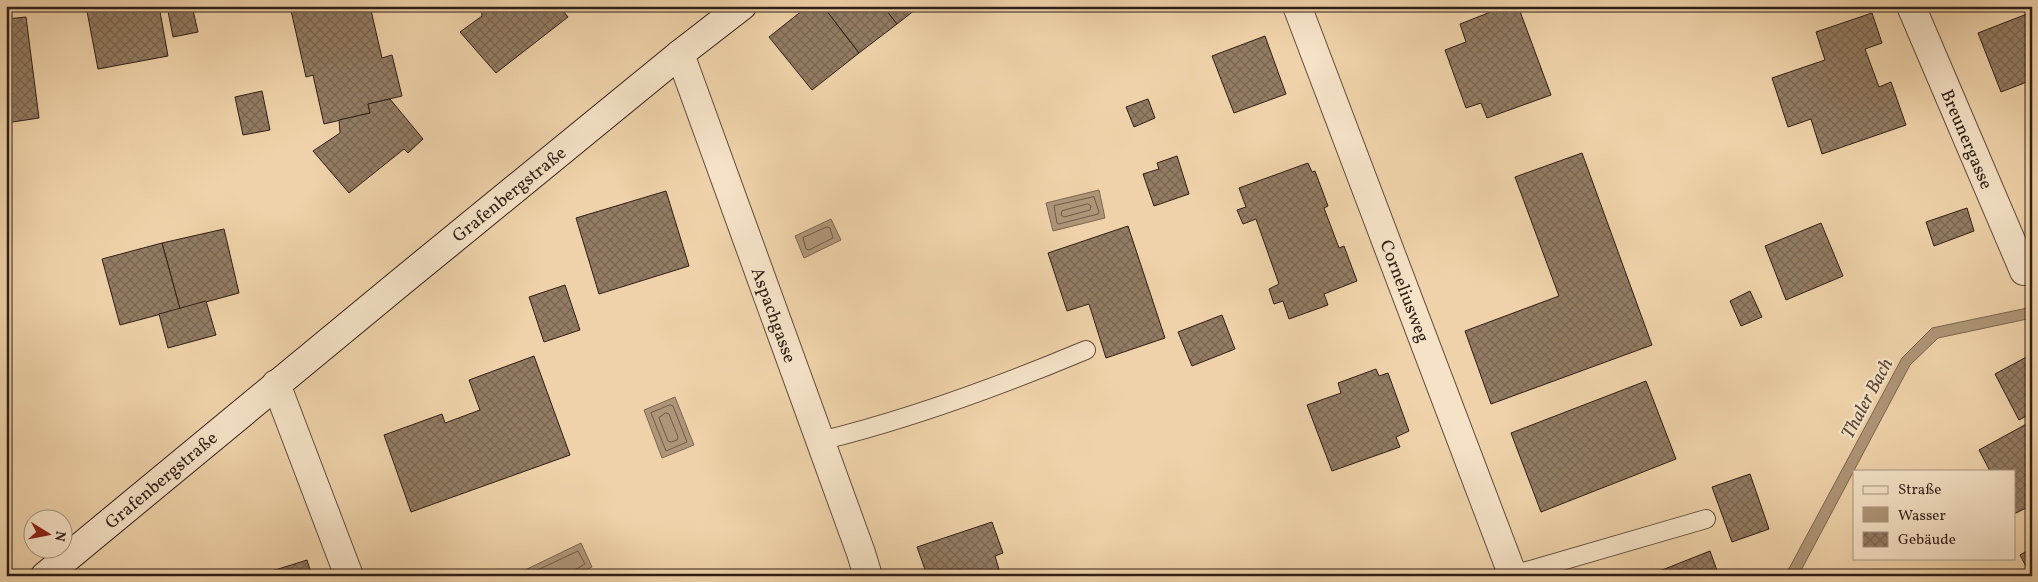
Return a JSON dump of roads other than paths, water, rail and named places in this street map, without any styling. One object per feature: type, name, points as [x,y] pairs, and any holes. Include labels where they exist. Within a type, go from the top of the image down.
[{"type":"street","name":"Grafenbergstraße","points":[[45,576],[276,384],[680,54],[742,6]]},
{"type":"street","name":"Corneliusweg","points":[[1297,6],[1513,575]]},
{"type":"street","name":"Breunergasse","points":[[1911,6],[2024,271]]},
{"type":"street","name":"Aspachgasse","points":[[680,54],[868,576]]},
{"type":"street","points":[[276,384],[349,576]]},
{"type":"lane","points":[[820,441],[876,427],[1035,371],[1086,350]]},
{"type":"lane","points":[[1513,575],[1706,519]]},
{"type":"water","points":[[1099,190],[1105,218],[1053,231],[1046,203]]},
{"type":"water","points":[[831,219],[841,240],[804,258],[795,236]]},
{"type":"water","name":"Thaler Bach","points":[[2032,307],[2032,318],[1938,338],[1910,365],[1798,576],[1785,576],[1902,358],[1932,328]]},
{"type":"water","points":[[675,397],[694,445],[662,458],[644,410]]},
{"type":"water","points":[[581,543],[592,567],[573,576],[525,576],[523,571]]}]
